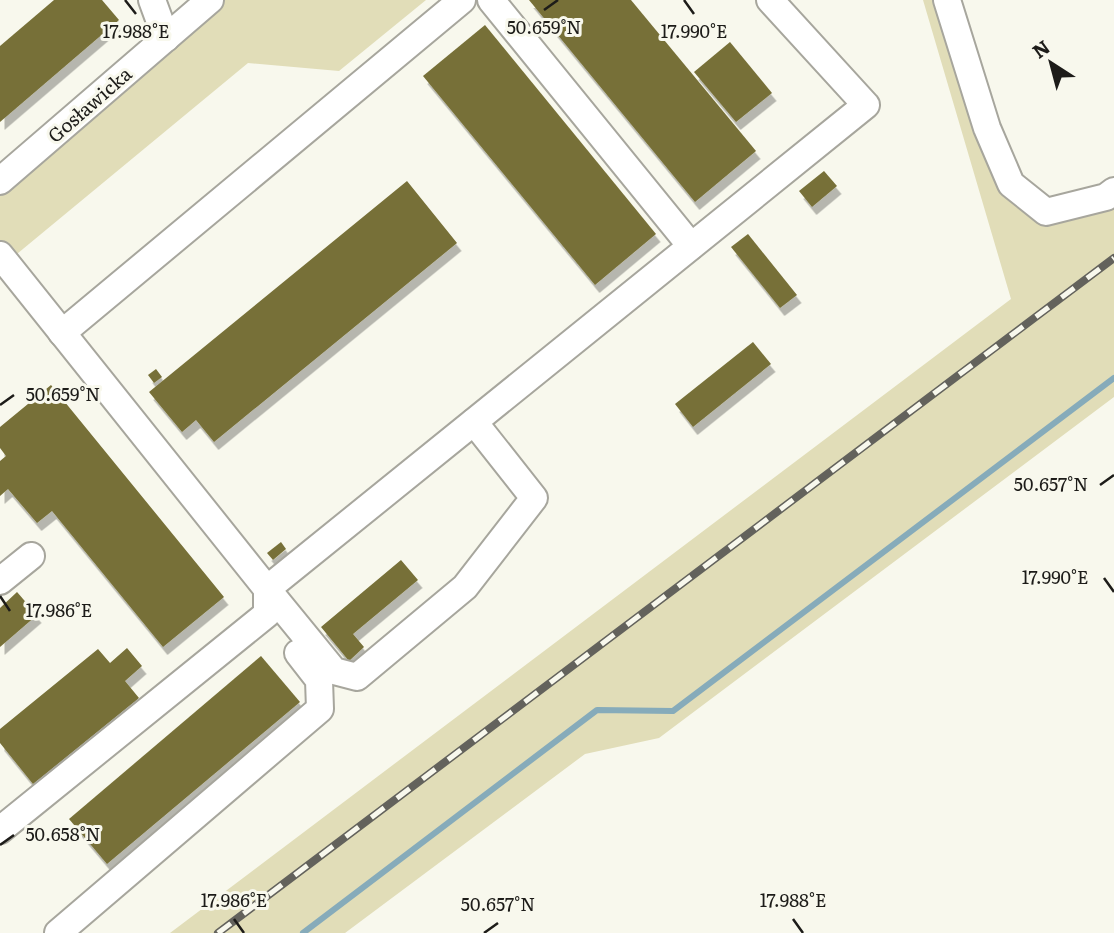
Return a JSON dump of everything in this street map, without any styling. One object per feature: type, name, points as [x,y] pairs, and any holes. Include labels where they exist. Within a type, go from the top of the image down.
[{"type":"street","points":[[152,0],[166,38]]},
{"type":"street","name":"Gosławicka","points":[[0,181],[210,0]]},
{"type":"street","points":[[62,333],[462,0]]},
{"type":"street","points":[[491,0],[691,246]]},
{"type":"street","points":[[0,830],[474,422],[866,104],[770,0]]},
{"type":"street","points":[[947,0],[987,128],[1011,184],[1046,212],[1106,197],[1114,191]]},
{"type":"street","points":[[0,255],[267,602],[319,680],[320,709],[58,933]]},
{"type":"street","points":[[267,602],[334,671],[357,677],[465,587],[534,498],[474,422]]},
{"type":"street","points":[[0,581],[31,556]]},
{"type":"shaded area","points":[[210,0],[426,0],[339,71],[248,63],[6,263],[0,255],[0,181]]},
{"type":"shaded area","points":[[923,0],[947,0],[987,128],[1046,212],[1114,191],[1114,397],[659,738],[585,754],[345,933],[170,933],[1011,299]]},
{"type":"building","points":[[54,0],[102,0],[119,20],[0,122],[0,46]]},
{"type":"building","points":[[529,0],[631,0],[756,151],[695,202]]},
{"type":"building","points":[[485,25],[656,234],[595,285],[423,76]]},
{"type":"building","points":[[730,42],[772,93],[736,122],[694,72]]},
{"type":"building","points":[[824,171],[837,186],[812,207],[799,191]]},
{"type":"building","points":[[407,181],[457,243],[214,442],[196,420],[182,432],[149,392]]},
{"type":"building","points":[[748,234],[797,295],[780,308],[731,247]]},
{"type":"building","points":[[753,342],[771,364],[693,427],[675,404]]},
{"type":"building","points":[[156,369],[162,377],[154,383],[148,375]]},
{"type":"building","points":[[51,385],[224,597],[163,647],[52,511],[37,523],[8,489],[0,496],[0,461],[6,456],[0,448],[0,427]]},
{"type":"building","points":[[281,542],[286,549],[273,560],[267,553]]},
{"type":"building","points":[[401,560],[418,580],[353,634],[364,647],[349,661],[321,627]]},
{"type":"building","points":[[17,592],[37,615],[0,647],[0,608]]},
{"type":"building","points":[[127,648],[142,666],[125,681],[139,698],[33,784],[0,743],[0,729],[98,649],[110,663]]},
{"type":"building","points":[[261,656],[300,702],[107,864],[69,819]]},
{"type":"waterway","points":[[303,933],[597,710],[673,711],[1114,378]]},
{"type":"railway","points":[[218,933],[1114,258]]}]
